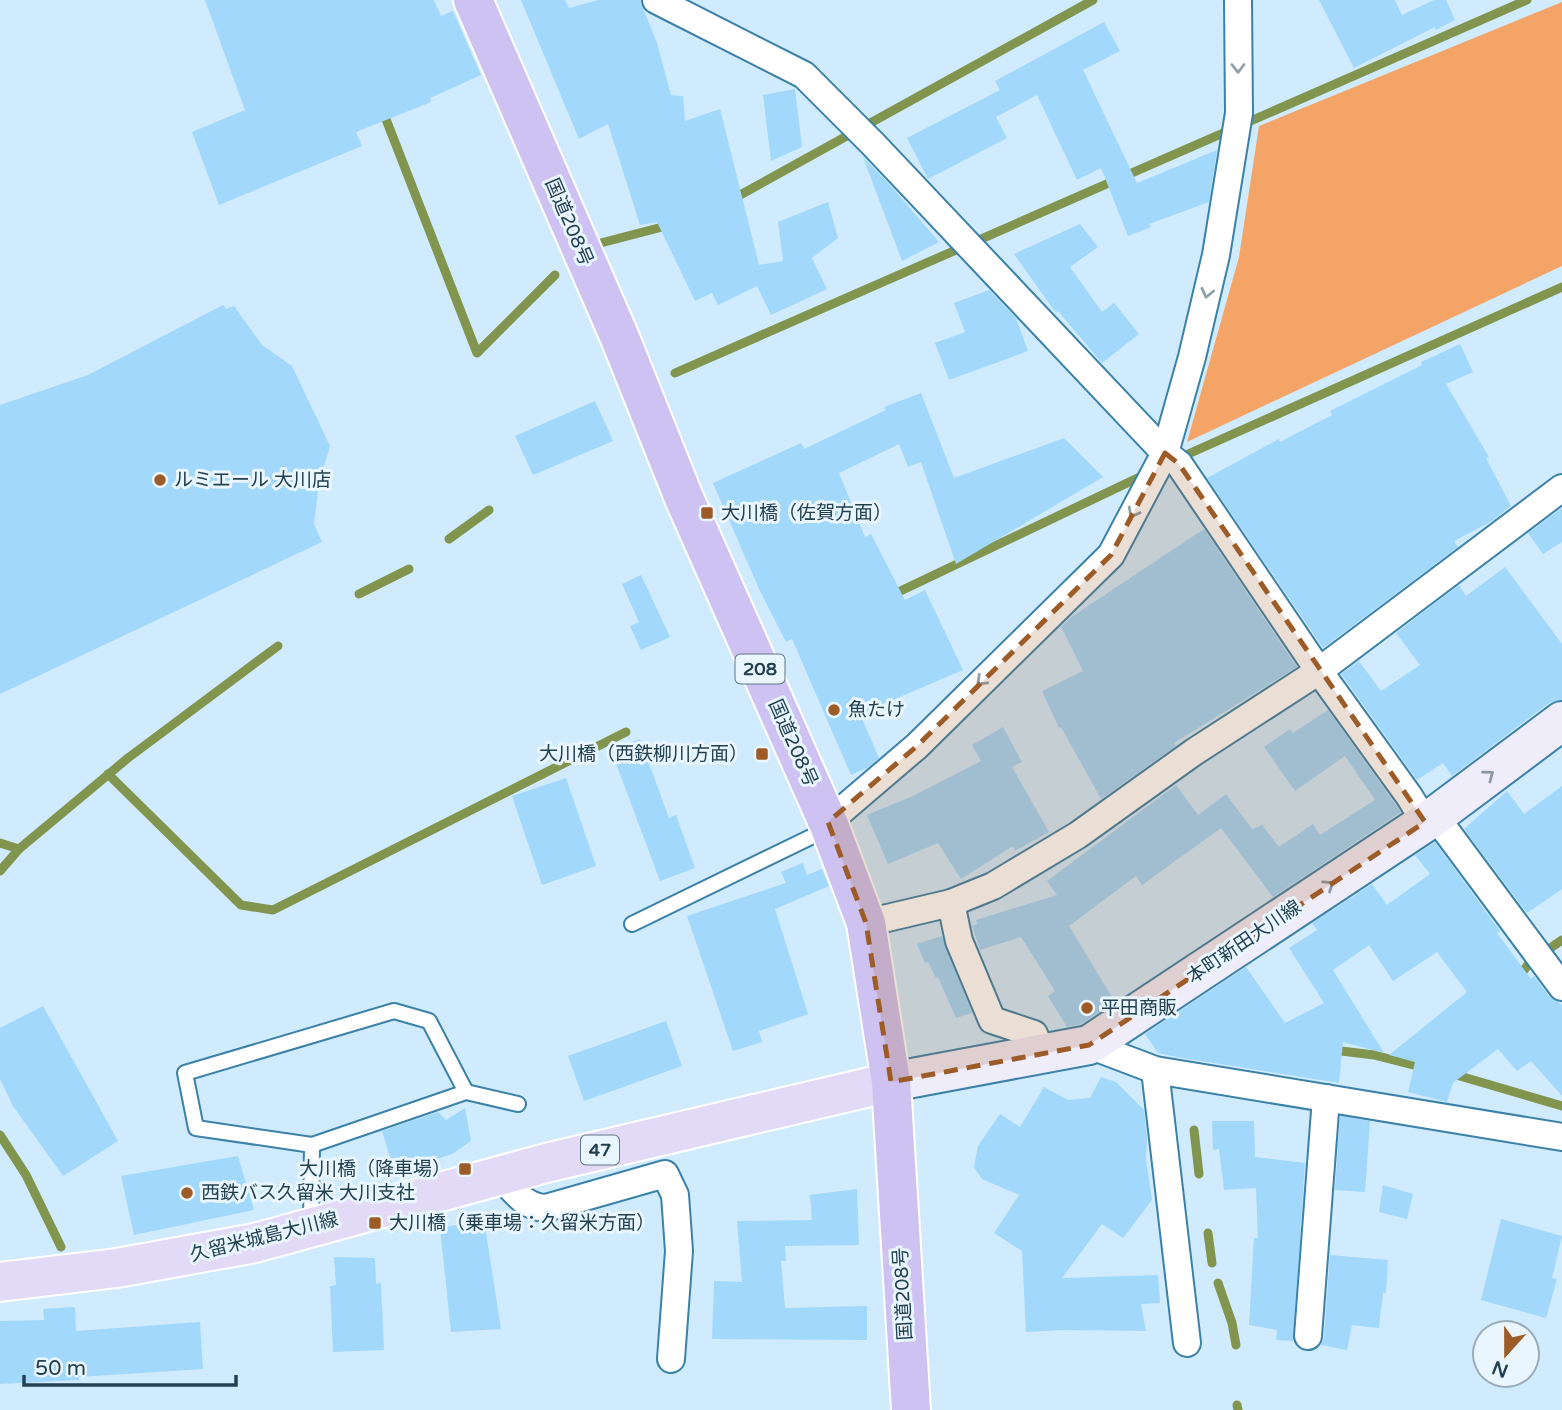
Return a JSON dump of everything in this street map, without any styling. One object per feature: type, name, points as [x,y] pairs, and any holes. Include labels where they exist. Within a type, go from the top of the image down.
[{"type":"highway","name":"国道208号","points":[[473,0],[620,338],[684,498],[828,821],[866,923],[891,1082],[909,1392]]},
{"type":"main road","name":"本町新田大川線","points":[[891,1082],[1089,1045],[1430,819],[1562,721]]},
{"type":"main road","name":"久留米城島大川線","points":[[0,1282],[117,1268],[255,1243],[500,1175],[891,1082]]},
{"type":"street","points":[[656,0],[804,75],[873,144],[1165,453],[1179,464],[1319,671],[1409,796],[1562,987]]},
{"type":"street","points":[[828,821],[917,746],[1111,555],[1165,453],[1192,357],[1216,255],[1238,113],[1238,0]]},
{"type":"street","points":[[866,923],[951,903],[993,886],[1078,835],[1194,752],[1319,671],[1562,488]]},
{"type":"street","points":[[951,903],[959,941],[992,1020],[1034,1034],[1042,1053]]},
{"type":"street","points":[[1089,1045],[1155,1070],[1562,1137]]},
{"type":"street","points":[[1155,1070],[1187,1343]]},
{"type":"street","points":[[1308,1336],[1326,1098]]},
{"type":"street","points":[[500,1175],[525,1203],[546,1208],[665,1174],[674,1195],[679,1251],[671,1359]]},
{"type":"lane","points":[[632,924],[815,835],[828,821]]},
{"type":"lane","points":[[466,1092],[429,1021],[394,1011],[185,1073],[196,1128],[312,1145],[466,1092],[518,1104]]},
{"type":"lane","points":[[311,1226],[312,1145]]},
{"type":"highlighted area","points":[[1165,453],[1179,464],[1425,822],[1089,1045],[891,1082],[866,923],[828,822],[917,746],[1111,555]]},
{"type":"shaded area","points":[[1562,2],[1562,266],[1187,442],[1239,257],[1259,126]]},
{"type":"building","points":[[205,0],[434,0],[441,16],[453,11],[481,75],[430,98],[431,102],[356,132],[362,146],[219,205],[192,132],[245,110]]},
{"type":"building","points":[[521,0],[565,0],[569,8],[599,0],[640,0],[657,43],[671,95],[683,96],[685,121],[720,109],[759,265],[783,261],[778,222],[828,202],[838,238],[812,258],[827,289],[771,315],[757,286],[718,305],[712,293],[695,301],[657,222],[640,225],[608,124],[579,139]]},
{"type":"building","points":[[1319,0],[1395,0],[1402,15],[1434,0],[1446,0],[1455,20],[1436,30],[1435,27],[1354,68]]},
{"type":"building","points":[[1104,22],[1120,51],[1083,70],[1137,183],[1217,150],[1209,202],[1149,224],[1151,227],[1128,236],[1101,168],[1077,180],[1037,95],[996,117],[1007,138],[928,179],[907,138],[1000,90],[995,81]]},
{"type":"building","points":[[795,89],[802,147],[771,161],[763,95]]},
{"type":"building","points":[[863,157],[890,185],[939,242],[902,261]]},
{"type":"building","points":[[1080,224],[1098,247],[1070,267],[1102,312],[1114,303],[1139,334],[1102,363],[1058,311],[1056,313],[1014,254]]},
{"type":"building","points":[[989,290],[1016,318],[1028,351],[949,380],[935,343],[965,332],[954,303]]},
{"type":"building","name":"ルミエール 大川店","points":[[223,305],[226,309],[234,306],[262,345],[292,366],[330,446],[319,483],[314,524],[322,542],[0,694],[0,405],[88,375]]},
{"type":"building","points":[[1460,344],[1473,372],[1446,384],[1489,457],[1486,458],[1511,506],[1492,521],[1454,541],[1458,547],[1323,648],[1207,478],[1279,439],[1280,442],[1332,415],[1330,411]]},
{"type":"building","points":[[921,393],[954,478],[1064,438],[1103,477],[956,564],[921,462],[908,467],[899,444],[839,473],[865,537],[871,534],[905,600],[925,590],[963,670],[860,714],[879,758],[869,767],[851,775],[792,639],[786,642],[759,589],[713,483],[801,443],[804,449],[886,410],[884,407]]},
{"type":"building","points":[[595,401],[613,441],[533,475],[515,436]]},
{"type":"building","points":[[1562,508],[1562,542],[1543,554],[1528,533]]},
{"type":"building","points":[[1204,529],[1297,667],[1174,743],[1176,746],[1101,799],[1061,727],[1059,728],[1042,691],[1083,671],[1061,627],[1070,618]]},
{"type":"building","points":[[1505,567],[1562,644],[1562,700],[1549,703],[1452,776],[1443,763],[1417,780],[1341,674],[1359,661],[1381,691],[1420,665],[1396,633],[1459,585],[1466,596]]},
{"type":"building","points":[[641,575],[670,637],[641,650],[630,626],[639,622],[622,584]]},
{"type":"building","points":[[1328,710],[1401,812],[1273,897],[1221,828],[1142,885],[1136,876],[1069,926],[1115,1002],[1081,1024],[1067,1027],[1048,996],[1055,991],[1021,937],[980,950],[972,926],[977,924],[976,920],[1057,895],[1047,881],[1176,785],[1198,815],[1226,794],[1252,829],[1262,825],[1279,847],[1313,824],[1320,835],[1375,800],[1345,756],[1295,791],[1264,747],[1290,729],[1293,733]]},
{"type":"building","points":[[1003,727],[1022,762],[1012,767],[1049,832],[1015,851],[1013,846],[961,879],[938,843],[888,864],[867,815],[915,795],[981,761],[972,745]]},
{"type":"building","points":[[640,739],[669,818],[676,815],[695,868],[660,881],[611,750]]},
{"type":"building","points":[[566,778],[596,866],[542,885],[512,796]]},
{"type":"building","points":[[1562,786],[1562,889],[1527,913],[1464,829],[1507,791],[1524,814]]},
{"type":"building","points":[[1435,842],[1500,931],[1497,933],[1531,979],[1534,976],[1549,996],[1562,1005],[1562,1096],[1531,1061],[1517,1071],[1498,1049],[1453,1083],[1447,1102],[1408,1092],[1415,1062],[1389,1055],[1467,992],[1437,952],[1393,981],[1369,945],[1333,970],[1384,1053],[1343,1042],[1339,1083],[1158,1053],[1145,1034],[1246,967],[1285,1023],[1324,1003],[1289,948],[1317,930],[1312,923],[1372,884],[1387,905],[1430,874],[1415,855]]},
{"type":"building","points":[[803,863],[807,875],[822,869],[829,886],[775,909],[808,1014],[759,1031],[762,1042],[733,1051],[687,916],[786,883],[781,872]]},
{"type":"building","points":[[942,936],[972,1013],[956,1018],[938,977],[936,978],[928,962],[925,963],[917,944]]},
{"type":"building","points":[[43,1006],[118,1141],[63,1176],[13,1106],[0,1079],[0,1028]]},
{"type":"building","points":[[666,1021],[682,1066],[584,1101],[568,1056]]},
{"type":"building","points":[[1101,1077],[1116,1082],[1144,1110],[1146,1160],[1152,1200],[1123,1238],[1102,1224],[1062,1278],[1158,1275],[1160,1303],[1141,1304],[1146,1331],[1026,1332],[1022,1251],[994,1233],[1019,1195],[982,1179],[974,1167],[978,1146],[1000,1114],[1020,1127],[1044,1087],[1068,1100],[1090,1098]]},
{"type":"building","points":[[465,1108],[471,1141],[452,1154],[395,1173],[382,1131],[438,1112],[446,1120]]},
{"type":"building","points":[[1340,1116],[1370,1121],[1365,1192],[1335,1190]]},
{"type":"building","points":[[1212,1121],[1254,1121],[1255,1157],[1305,1163],[1293,1341],[1276,1340],[1277,1330],[1249,1325],[1254,1238],[1258,1238],[1256,1188],[1224,1190],[1219,1149],[1213,1150]]},
{"type":"building","name":"西鉄バス久留米 大川支社","points":[[238,1156],[254,1210],[134,1235],[121,1176]]},
{"type":"building","points":[[1383,1185],[1413,1194],[1407,1219],[1379,1212]]},
{"type":"building","points":[[857,1189],[859,1245],[785,1246],[786,1261],[781,1261],[785,1308],[867,1306],[867,1340],[712,1339],[714,1281],[742,1282],[737,1221],[812,1220],[810,1195]]},
{"type":"building","points":[[1501,1219],[1562,1236],[1552,1278],[1557,1279],[1546,1318],[1481,1300]]},
{"type":"building","points":[[484,1220],[501,1329],[451,1332],[440,1228]]},
{"type":"building","points":[[1330,1255],[1388,1260],[1386,1293],[1383,1293],[1379,1328],[1352,1325],[1347,1350],[1321,1345],[1324,1337]]},
{"type":"building","points":[[334,1257],[375,1258],[376,1284],[381,1283],[384,1350],[333,1352],[330,1286],[336,1285]]},
{"type":"building","points":[[75,1307],[76,1331],[200,1322],[203,1369],[0,1384],[0,1321],[44,1320],[43,1309]]},
{"type":"waterway","points":[[731,200],[1093,0]]},
{"type":"waterway","points":[[675,373],[1527,0]]},
{"type":"waterway","points":[[382,109],[477,353],[555,275]]},
{"type":"waterway","points":[[593,245],[670,225]]},
{"type":"waterway","points":[[1177,459],[1562,287]]},
{"type":"waterway","points":[[890,596],[1146,474]]},
{"type":"waterway","points":[[449,539],[489,510]]},
{"type":"waterway","points":[[359,594],[409,569]]},
{"type":"waterway","points":[[0,843],[19,849],[128,758],[278,646]]},
{"type":"waterway","points":[[108,774],[241,905],[273,910],[626,732]]},
{"type":"waterway","points":[[0,871],[19,849]]},
{"type":"waterway","points":[[1519,977],[1530,962],[1562,940]]},
{"type":"waterway","points":[[1333,1050],[1374,1055],[1425,1068]]},
{"type":"waterway","points":[[1453,1074],[1562,1106]]},
{"type":"waterway","points":[[1194,1130],[1199,1174]]},
{"type":"waterway","points":[[0,1135],[26,1175],[61,1247]]},
{"type":"waterway","points":[[1208,1233],[1212,1263]]},
{"type":"waterway","points":[[1218,1283],[1232,1323],[1236,1345]]},
{"type":"waterway","points":[[1237,1405],[1238,1410]]},
{"type":"place","name":"ルミエール 大川店","points":[[160,480]]},
{"type":"place","name":"大川橋（佐賀方面）","points":[[707,513]]},
{"type":"place","name":"魚たけ","points":[[834,710]]},
{"type":"place","name":"大川橋（西鉄柳川方面）","points":[[762,754]]},
{"type":"place","name":"平田商販","points":[[1087,1008]]},
{"type":"place","name":"大川橋（降車場）","points":[[465,1169]]},
{"type":"place","name":"西鉄バス久留米 大川支社","points":[[187,1193]]},
{"type":"place","name":"大川橋（乗車場：久留米方面）","points":[[375,1223]]}]
